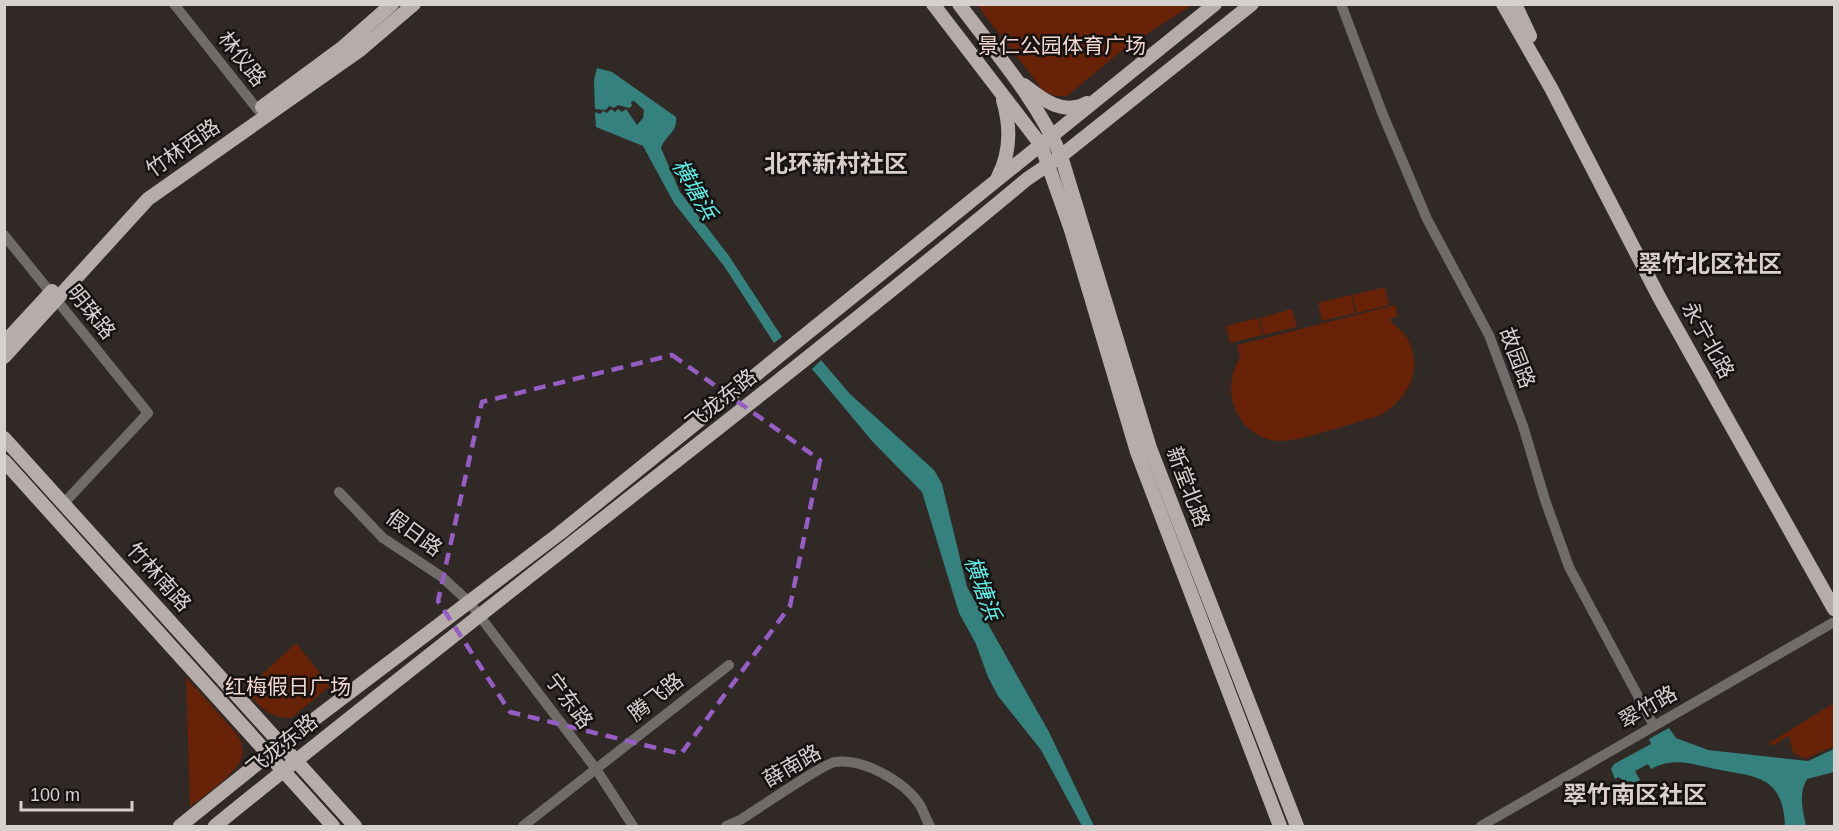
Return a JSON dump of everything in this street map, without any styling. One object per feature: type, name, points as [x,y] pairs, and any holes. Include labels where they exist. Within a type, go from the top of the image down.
[{"type":"main road","name":"竹林西路","points":[[4,357],[143,193],[342,48],[392,4]]},
{"type":"main road","name":"竹林西路","points":[[4,343],[53,297],[148,199],[360,50],[414,4]]},
{"type":"main road","name":"新堂北路","points":[[933,4],[1041,146],[1071,230],[1137,452],[1280,826]]},
{"type":"main road","points":[[959,4],[1015,78],[1044,101],[1064,108],[1079,107],[1106,93]]},
{"type":"main road","name":"飞龙东路","points":[[180,826],[283,743],[560,533],[1215,4]]},
{"type":"main road","name":"飞龙东路","points":[[215,826],[479,615],[705,441],[1048,164],[1252,4]]},
{"type":"main road","points":[[1503,4],[1551,88]]},
{"type":"main road","points":[[1515,4],[1551,88]]},
{"type":"main road","name":"新堂北路","points":[[1015,78],[1052,136],[1060,156],[1150,448],[1297,826]]},
{"type":"main road","name":"永宁北路","points":[[1551,88],[1659,297],[1832,601]]},
{"type":"main road","points":[[995,181],[1004,166],[1009,146],[1009,119],[1000,91]]},
{"type":"main road","name":"竹林南路","points":[[4,438],[283,743],[355,826]]},
{"type":"main road","name":"竹林南路","points":[[4,460],[282,772],[333,826]]},
{"type":"street","name":"林仪路","points":[[174,4],[258,110]]},
{"type":"street","name":"故园路","points":[[1341,4],[1383,115],[1427,219],[1489,335],[1523,426],[1545,500],[1569,567],[1654,726]]},
{"type":"street","name":"明珠路","points":[[4,235],[148,413],[64,503]]},
{"type":"street","name":"假日路","points":[[339,492],[382,538],[442,577],[468,602]]},
{"type":"street","name":"宁东路","points":[[468,602],[596,769],[633,826]]},
{"type":"street","name":"翠竹路","points":[[1481,826],[1834,621]]},
{"type":"street","name":"腾飞路","points":[[522,826],[729,665]]},
{"type":"street","name":"薛南路","points":[[726,826],[740,820],[834,761],[853,763],[868,768],[900,785],[919,804],[930,826]]},
{"type":"highlighted area","points":[[672,355],[820,460],[790,606],[681,754],[510,712],[438,601],[482,402]]},
{"type":"green space","name":"景仁公园体育广场","points":[[977,5],[1192,5],[1125,48],[1067,96],[1053,95],[1042,89]]},
{"type":"green space","points":[[1385,287],[1389,305],[1357,313],[1352,295]]},
{"type":"green space","points":[[1351,295],[1355,313],[1322,321],[1318,303]]},
{"type":"green space","points":[[1395,305],[1398,316],[1390,319],[1406,336],[1412,348],[1414,371],[1406,392],[1390,409],[1379,416],[1315,435],[1280,441],[1260,436],[1248,428],[1239,417],[1233,404],[1231,391],[1232,377],[1240,358],[1237,345]]},
{"type":"green space","points":[[1292,309],[1297,327],[1264,335],[1260,318]]},
{"type":"green space","points":[[1258,318],[1263,335],[1230,343],[1226,326]]},
{"type":"green space","name":"红梅假日广场","points":[[296,643],[330,686],[291,718],[283,718],[270,714],[245,690]]},
{"type":"green space","points":[[186,677],[237,734],[243,751],[234,770],[190,807]]},
{"type":"green space","points":[[1834,703],[1834,746],[1805,759],[1793,753],[1789,736],[1772,746],[1769,743]]},
{"type":"water","points":[[597,68],[612,72],[676,117],[675,126],[661,148],[680,192],[729,256],[782,337],[774,343],[724,266],[674,203],[643,146],[596,127],[595,112],[600,114],[603,111],[607,113],[611,109],[615,112],[618,109],[622,112],[626,109],[637,125],[643,118],[644,110],[634,101],[631,102],[632,106],[629,108],[618,105],[614,108],[609,106],[606,110],[595,109],[594,80]]},
{"type":"water","points":[[821,360],[850,394],[934,470],[942,484],[967,587],[1049,732],[1094,826],[1082,826],[1041,750],[998,696],[988,677],[976,644],[959,613],[922,492],[872,441],[812,369]]},
{"type":"water","points":[[1669,728],[1676,738],[1708,750],[1808,761],[1834,749],[1834,772],[1807,779],[1802,797],[1806,826],[1785,826],[1779,796],[1772,787],[1764,781],[1742,774],[1675,762],[1651,769],[1648,764],[1635,771],[1640,780],[1634,784],[1618,777],[1615,779],[1611,769],[1614,764],[1651,744],[1649,739]]},
{"type":"district","name":"北环新村社区","points":[[836,164]]},
{"type":"district","name":"翠竹北区社区","points":[[1710,264]]},
{"type":"district","name":"翠竹南区社区","points":[[1635,795]]},
{"type":"water label","name":"横塘浜","points":[[695,189]]},
{"type":"water label","name":"横塘浜","points":[[983,588]]}]
